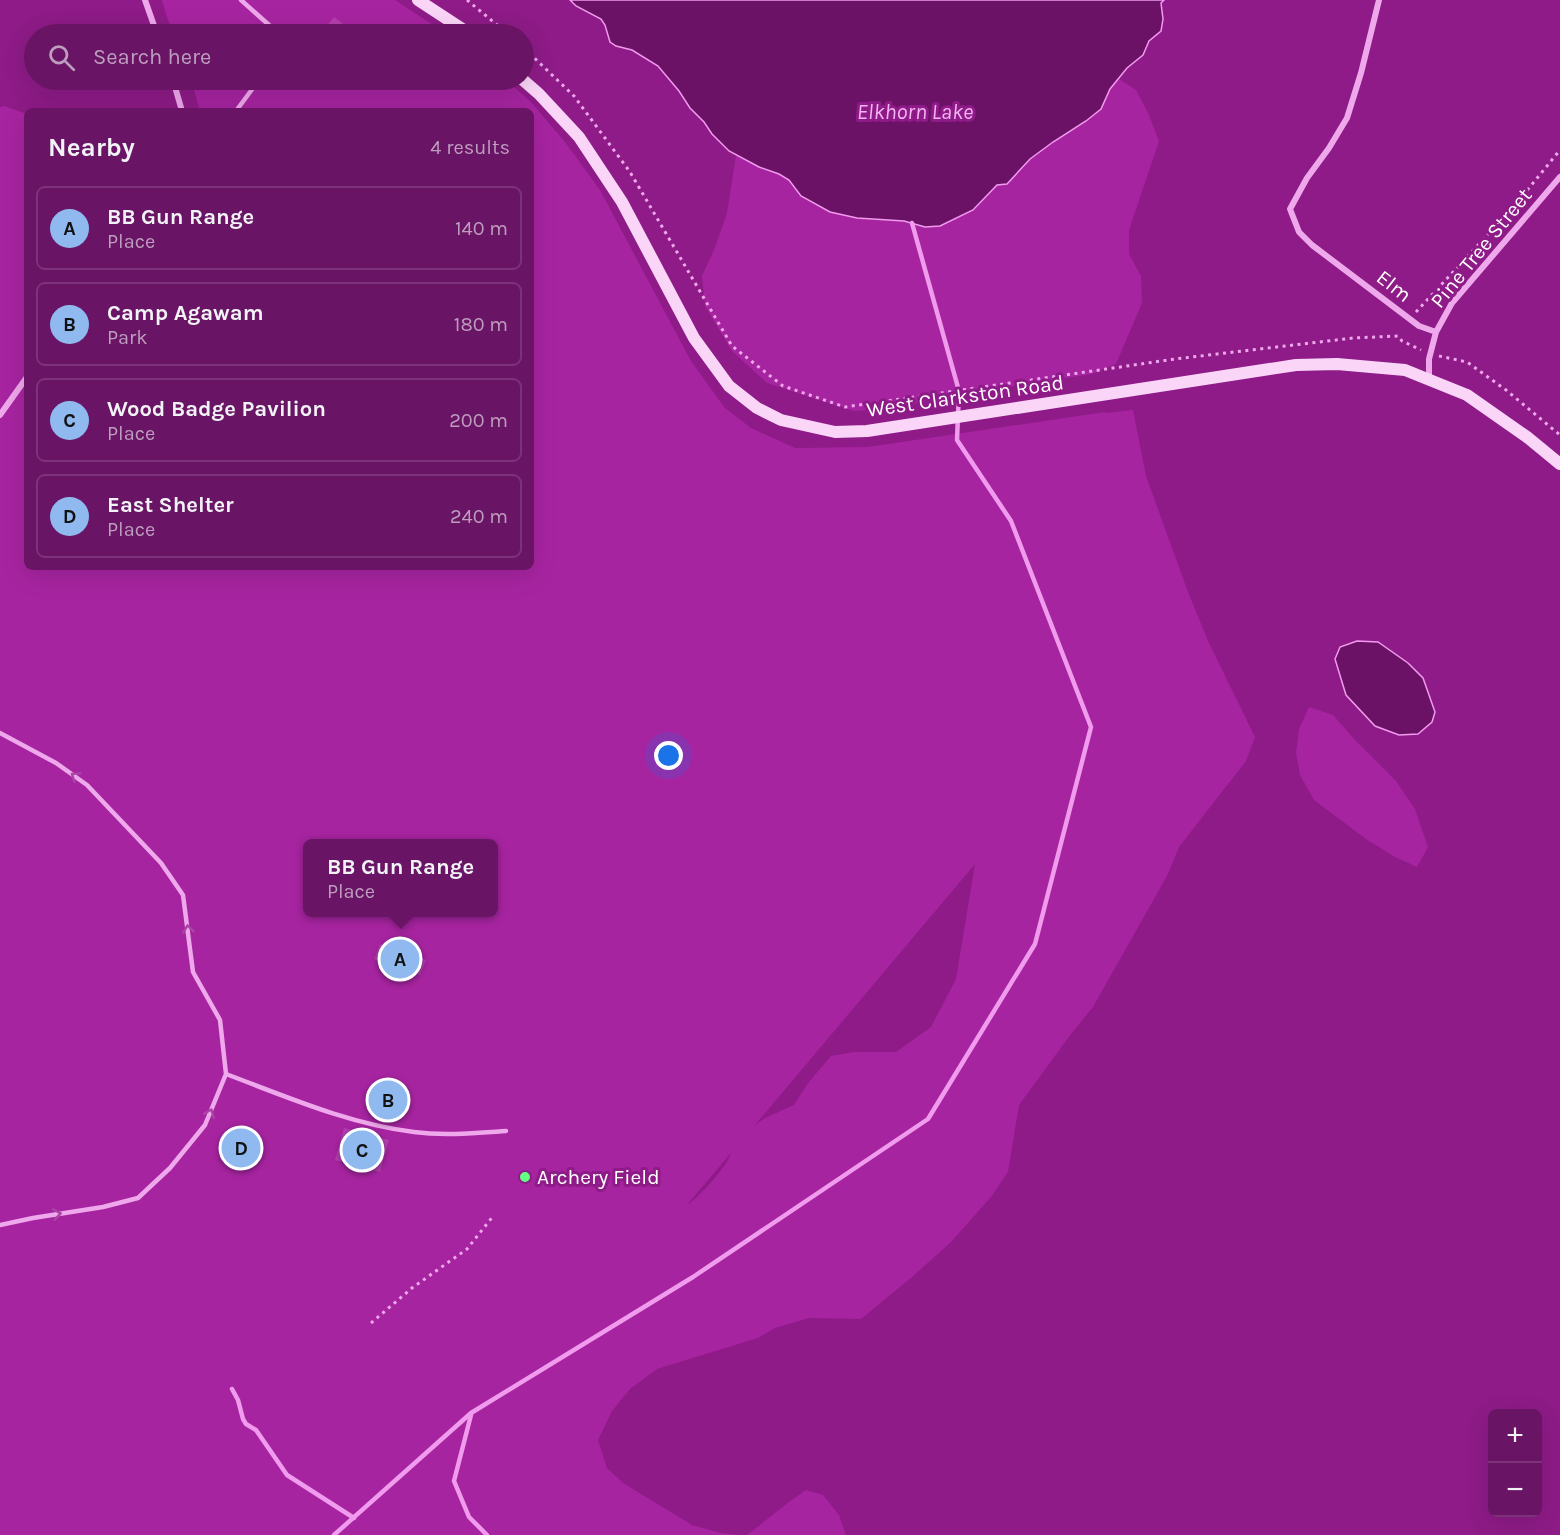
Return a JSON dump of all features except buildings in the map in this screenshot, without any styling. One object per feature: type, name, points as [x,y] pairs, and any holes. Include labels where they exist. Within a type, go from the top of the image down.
[{"type":"main road","points":[[418,0],[455,24]]},
{"type":"main road","name":"West Clarkston Road","points":[[534,90],[579,136],[622,202],[694,338],[729,386],[757,408],[781,420],[835,432],[867,431],[1296,365],[1337,363],[1405,370],[1467,395],[1527,437],[1560,464]]},
{"type":"street","points":[[145,0],[154,24]]},
{"type":"street","name":"Elm","points":[[1379,0],[1347,118],[1307,178],[1290,210],[1299,232],[1312,245],[1419,326],[1436,332]]},
{"type":"street","points":[[177,90],[181,108]]},
{"type":"street","name":"Pine Tree Street","points":[[1429,380],[1429,359],[1436,332],[1452,303],[1560,177]]},
{"type":"street","points":[[0,415],[24,381]]},
{"type":"lane","points":[[241,0],[268,24]]},
{"type":"lane","points":[[238,108],[252,90]]},
{"type":"lane","points":[[0,733],[57,763],[87,785],[161,863],[183,895],[193,972],[220,1020],[226,1074],[205,1125],[170,1168],[138,1198],[103,1207],[0,1225]]},
{"type":"lane","points":[[226,1074],[366,1124],[416,1132],[506,1131]]},
{"type":"path","points":[[467,0],[496,24]]},
{"type":"path","points":[[534,58],[574,96],[630,172],[732,346],[783,386],[845,407],[1175,359]]},
{"type":"path","points":[[1398,336],[1410,319],[1516,204],[1560,150]]},
{"type":"path","points":[[371,1323],[412,1288],[467,1249],[494,1215]]},
{"type":"shaded area","points":[[162,0],[395,0],[432,24],[170,24]]},
{"type":"shaded area","points":[[1119,79],[1136,90],[1159,141],[1129,230],[1129,254],[1141,276],[1142,303],[1116,364],[1092,374],[932,399],[905,407],[854,411],[767,383],[732,351],[705,306],[702,276],[727,213],[736,155],[790,180],[806,200],[830,212],[912,223],[953,219],[973,210],[997,185],[1003,185],[1012,179],[1030,159],[1101,109],[1110,89]]},
{"type":"shaded area","points":[[194,90],[517,90],[531,102],[565,142],[600,190],[691,361],[724,407],[751,428],[795,448],[868,447],[1105,412],[1133,410],[1146,476],[1188,592],[1208,641],[1255,737],[1246,761],[1179,847],[1168,874],[1093,1007],[1019,1105],[1008,1172],[991,1197],[951,1242],[861,1319],[809,1318],[775,1328],[758,1338],[657,1369],[630,1389],[612,1411],[598,1440],[607,1468],[623,1483],[692,1525],[721,1533],[740,1535],[0,1535],[0,107],[4,106],[24,113],[24,570],[534,570],[534,108],[199,108]],"holes":[[[975,864],[956,979],[931,1027],[896,1052],[855,1052],[831,1056],[808,1083],[794,1105],[755,1125]],[[731,1153],[712,1181],[686,1206]]]},
{"type":"shaded area","points":[[1309,707],[1333,715],[1396,781],[1415,809],[1428,847],[1417,867],[1395,857],[1366,839],[1314,800],[1300,775],[1296,753],[1299,729]]},
{"type":"shaded area","points":[[806,1490],[823,1495],[839,1515],[846,1535],[747,1535],[783,1506]]},
{"type":"water","name":"Elkhorn Lake","points":[[570,0],[1164,0],[1161,3],[1163,19],[1161,31],[1149,41],[1143,55],[1127,68],[1110,89],[1101,109],[1030,159],[1007,184],[997,185],[973,210],[940,226],[925,227],[904,221],[857,218],[830,212],[801,196],[789,180],[729,151],[690,108],[658,66],[632,50],[610,42],[601,19],[576,6]]},
{"type":"water","points":[[1357,641],[1378,642],[1408,663],[1423,678],[1435,712],[1432,722],[1418,734],[1399,735],[1375,726],[1346,695],[1335,659],[1340,647]]},
{"type":"waterway","points":[[334,1535],[471,1413],[693,1277],[928,1119],[1035,944],[1091,727],[1011,521],[957,440],[959,391],[912,223]]},
{"type":"waterway","points":[[232,1389],[246,1424],[256,1430],[287,1475],[354,1518]]},
{"type":"waterway","points":[[471,1415],[454,1481],[469,1517],[487,1535]]},
{"type":"place","name":"BB Gun Range","points":[[400,959]]},
{"type":"place","name":"Camp Agawam","points":[[388,1100]]},
{"type":"place","name":"East Shelter","points":[[241,1148]]},
{"type":"place","name":"Wood Badge Pavilion","points":[[362,1150]]},
{"type":"place","name":"Archery Field","points":[[525,1177]]}]
